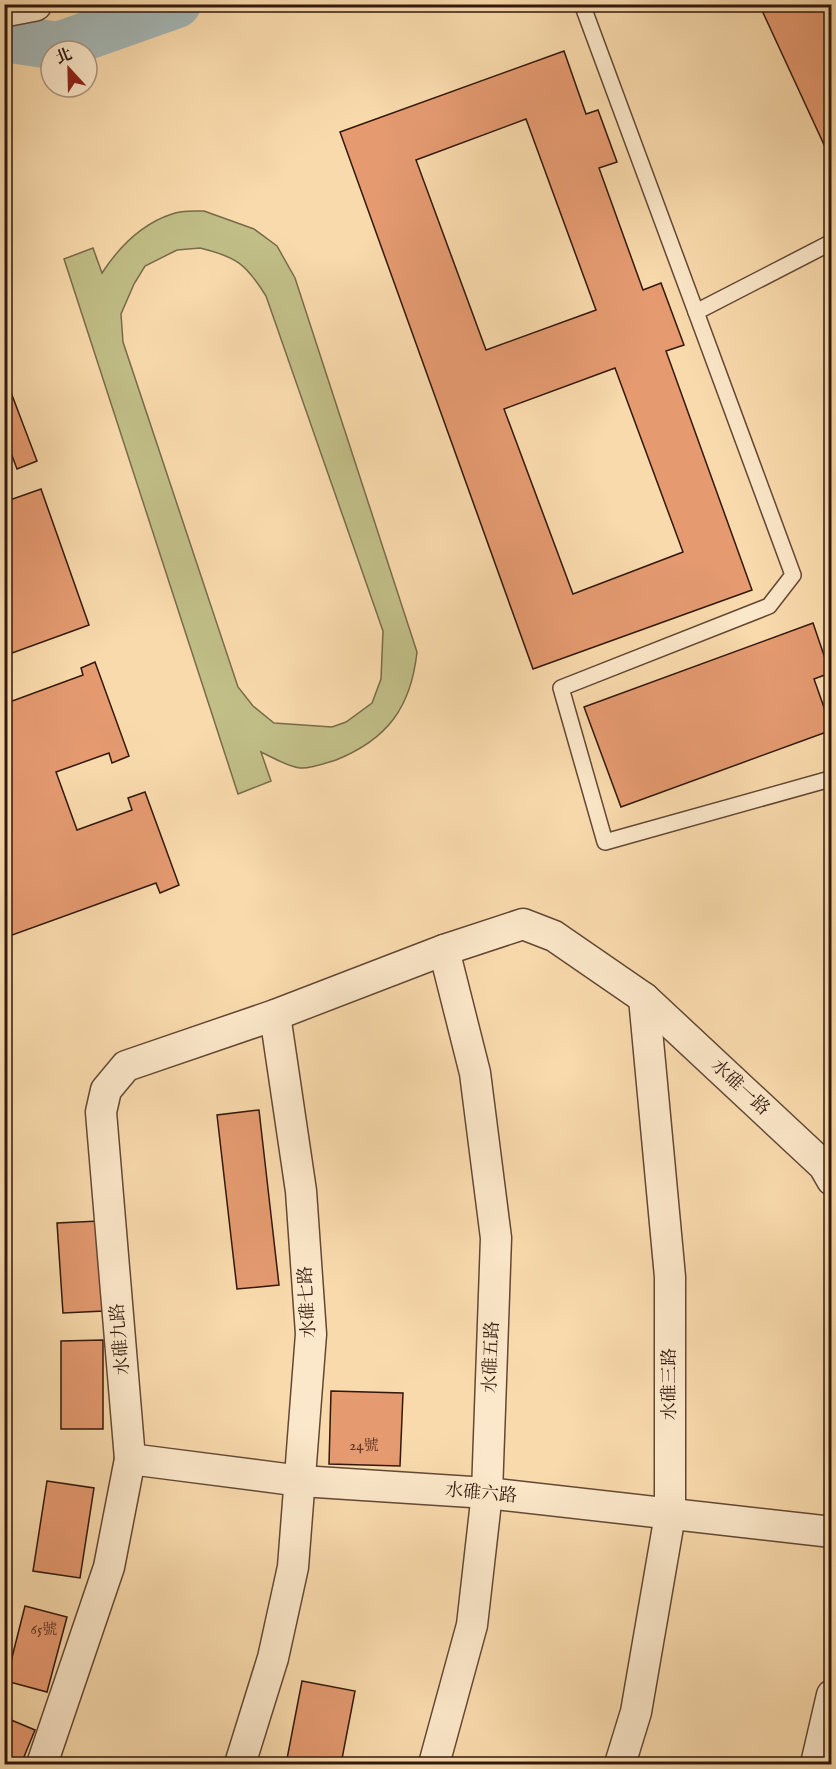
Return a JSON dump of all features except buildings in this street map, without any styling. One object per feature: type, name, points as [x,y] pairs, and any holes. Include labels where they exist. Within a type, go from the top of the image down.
[{"type":"street","points":[[4,10],[35,4]]},
{"type":"street","name":"水碓一路","points":[[444,950],[523,924],[554,936],[644,999],[824,1166],[831,1180]]},
{"type":"street","points":[[275,1015],[444,950]]},
{"type":"street","name":"水碓五路","points":[[434,1764],[472,1625],[487,1493],[496,1238],[475,1072],[444,950]]},
{"type":"street","name":"水碓三路","points":[[620,1764],[636,1712],[670,1515],[670,1277],[644,999]]},
{"type":"street","name":"水碓九路","points":[[42,1764],[109,1567],[130,1459],[101,1112],[106,1090],[126,1066],[275,1015]]},
{"type":"street","name":"水碓七路","points":[[240,1764],[276,1647],[293,1567],[302,1481],[311,1334],[301,1191],[275,1015]]},
{"type":"street","name":"水碓六路","points":[[130,1459],[302,1481],[487,1493],[831,1532]]},
{"type":"street","points":[[816,1764],[831,1695]]},
{"type":"lane","points":[[582,4],[793,575],[769,606],[561,688],[605,842],[830,779]]},
{"type":"lane","points":[[696,312],[831,242]]},
{"type":"shaded area","points":[[183,211],[204,211],[254,229],[277,246],[295,278],[417,652],[414,672],[402,705],[394,719],[370,742],[336,760],[304,768],[290,766],[261,752],[271,781],[238,794],[64,259],[93,248],[102,273],[123,246],[150,224]],"holes":[[[200,248],[239,263],[252,276],[266,296],[383,631],[381,679],[372,703],[346,722],[332,727],[274,723],[253,706],[238,687],[123,342],[121,314],[145,266],[177,250]]]},
{"type":"waterway","points":[[4,38],[58,46],[177,4]]}]
